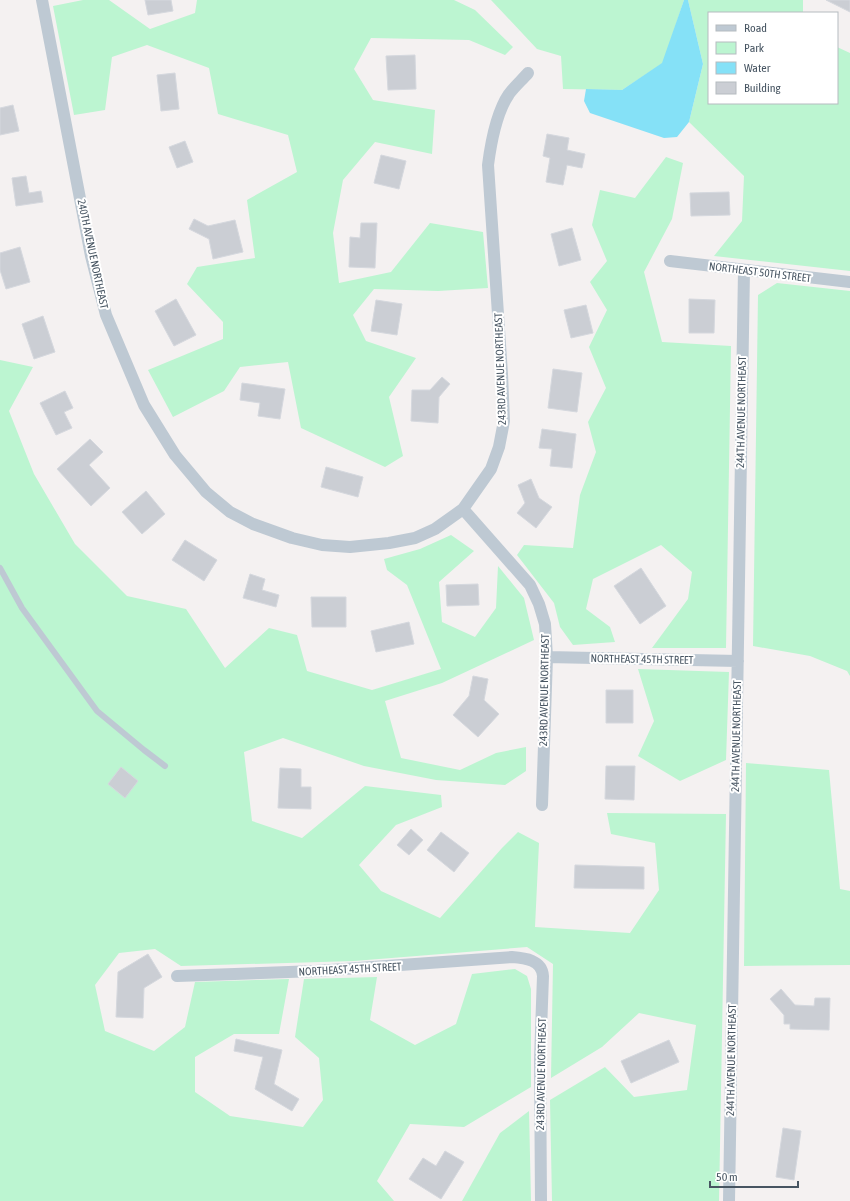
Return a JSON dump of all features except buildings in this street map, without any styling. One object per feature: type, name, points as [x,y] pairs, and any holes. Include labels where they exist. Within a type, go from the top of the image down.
[{"type":"street","name":"240TH AVENUE NORTHEAST","points":[[42,0],[91,256],[106,314],[144,405],[175,455],[206,492],[230,512],[253,524],[292,538],[322,545],[350,547],[388,543],[415,538],[435,529],[463,509]]},
{"type":"street","name":"243RD AVENUE NORTHEAST","points":[[528,73],[509,95],[498,119],[490,146],[488,164],[502,366],[504,421],[499,446],[491,469],[463,509],[530,585],[539,604],[545,624],[547,657],[542,806]]},
{"type":"street","name":"NORTHEAST 50TH STREET","points":[[670,262],[850,282]]},
{"type":"street","name":"244TH AVENUE NORTHEAST","points":[[729,1201],[744,270]]},
{"type":"street","name":"NORTHEAST 45TH STREET","points":[[547,657],[738,661]]},
{"type":"street","name":"NORTHEAST 45TH STREET","points":[[178,976],[316,971],[512,957],[523,958]]},
{"type":"street","name":"243RD AVENUE NORTHEAST","points":[[523,958],[536,962],[543,970],[540,1059],[541,1201]]},
{"type":"lane","points":[[0,568],[22,608],[97,711],[165,766]]},
{"type":"green space","points":[[83,0],[109,0],[150,29],[195,13],[197,0],[454,0],[475,10],[513,47],[505,55],[469,40],[371,38],[354,69],[373,100],[435,110],[432,154],[375,142],[343,180],[333,233],[339,283],[391,272],[430,223],[483,232],[488,288],[438,291],[374,289],[353,315],[366,341],[416,358],[389,397],[403,456],[385,467],[301,428],[288,362],[240,367],[224,391],[173,417],[148,370],[223,339],[223,322],[187,284],[197,267],[255,258],[247,200],[297,172],[288,135],[218,114],[209,68],[147,45],[112,57],[105,110],[74,115],[53,6]]},
{"type":"green space","points":[[491,0],[684,0],[663,63],[622,90],[563,89],[561,56],[537,49]]},
{"type":"green space","points":[[688,0],[803,0],[803,12],[708,12],[708,104],[838,104],[838,47],[850,53],[850,271],[714,256],[742,221],[744,176],[689,122],[703,64]]},
{"type":"green space","points":[[666,157],[683,163],[672,219],[644,272],[662,342],[731,346],[726,648],[652,648],[688,599],[692,572],[661,545],[593,579],[586,609],[610,627],[615,642],[573,645],[560,627],[554,603],[517,555],[524,545],[573,548],[580,495],[596,452],[588,422],[606,388],[589,347],[607,310],[590,282],[607,261],[592,225],[600,190],[635,198]]},
{"type":"green space","points":[[777,283],[850,291],[850,676],[847,671],[810,656],[753,646],[758,295]]},
{"type":"green space","points":[[0,360],[33,367],[9,411],[34,474],[75,544],[127,596],[186,609],[225,668],[269,628],[297,635],[307,671],[372,690],[441,669],[407,585],[387,570],[384,559],[420,549],[451,535],[474,551],[439,582],[442,622],[475,637],[496,608],[498,566],[524,598],[534,640],[442,683],[385,701],[401,758],[460,770],[496,753],[526,747],[526,771],[505,785],[436,780],[364,766],[283,738],[244,752],[252,821],[302,838],[365,786],[441,795],[442,807],[396,825],[359,865],[381,891],[440,918],[518,832],[539,843],[535,927],[630,933],[659,890],[655,843],[611,834],[607,813],[726,814],[719,1201],[552,1201],[550,1100],[605,1067],[634,1097],[687,1090],[696,1025],[639,1013],[602,1047],[551,1078],[553,964],[527,947],[354,961],[181,966],[155,949],[119,953],[95,985],[105,1031],[154,1051],[185,1027],[195,982],[289,979],[279,1034],[234,1034],[195,1057],[195,1092],[230,1116],[303,1127],[323,1100],[319,1058],[295,1037],[304,979],[377,977],[370,1020],[415,1045],[456,1024],[472,974],[515,969],[527,976],[531,989],[531,1087],[464,1127],[410,1124],[377,1181],[394,1201],[0,1201]]},
{"type":"green space","points":[[638,669],[729,672],[726,760],[680,781],[638,756],[654,721]]},
{"type":"green space","points":[[746,763],[829,770],[840,889],[850,891],[850,965],[744,966]]},
{"type":"green space","points":[[529,1111],[531,1201],[462,1201],[500,1133]]},
{"type":"water","points":[[684,0],[688,0],[703,64],[689,122],[677,137],[664,138],[590,113],[584,101],[586,89],[622,90],[662,63]]}]
